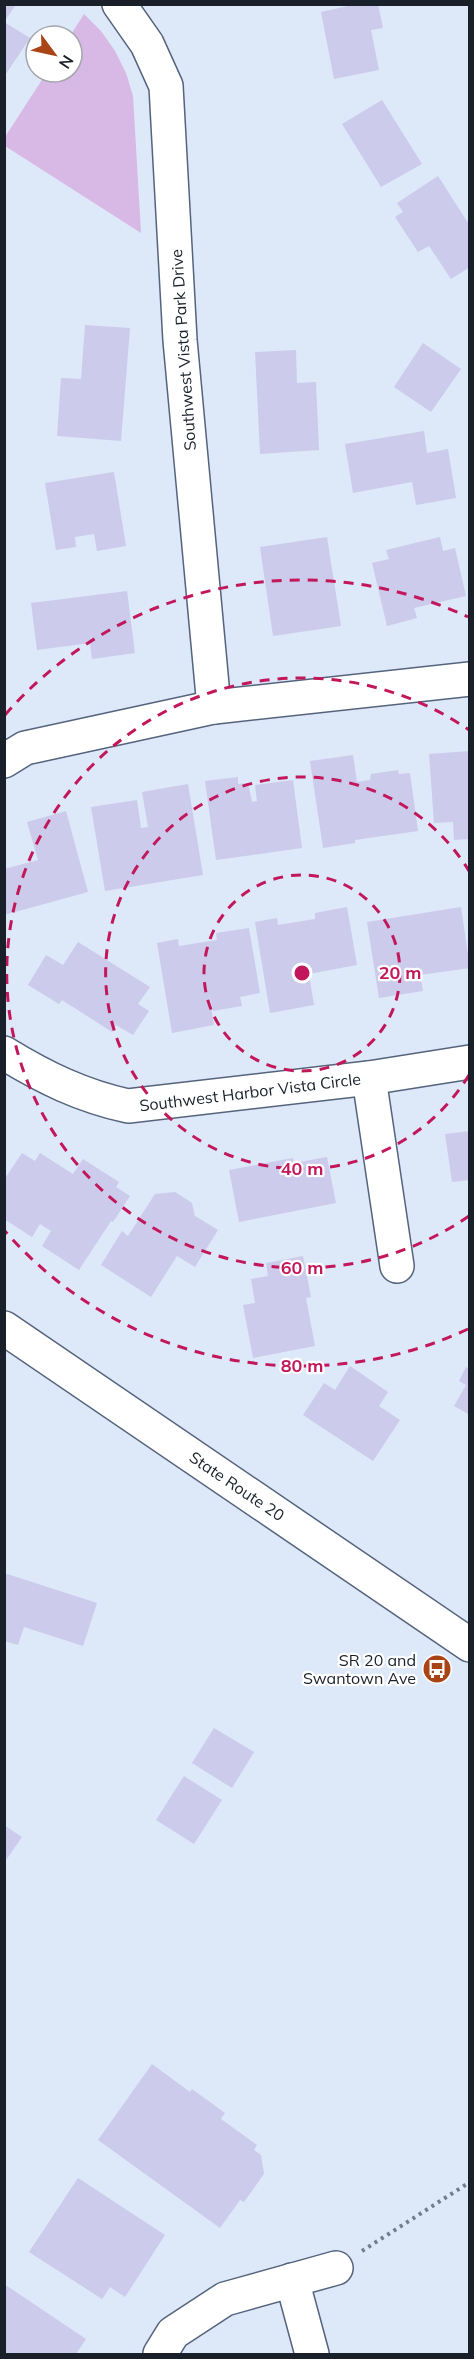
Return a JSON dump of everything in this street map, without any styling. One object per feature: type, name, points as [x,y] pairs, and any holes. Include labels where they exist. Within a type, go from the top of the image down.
[{"type":"street","name":"Southwest Vista Park Drive","points":[[119,4],[147,44],[166,87],[180,340],[214,707]]},
{"type":"street","points":[[4,761],[25,748],[214,707],[470,679]]},
{"type":"street","name":"Southwest Harbor Vista Circle","points":[[4,1053],[44,1077],[99,1100],[128,1106],[369,1078],[470,1062]]},
{"type":"street","points":[[369,1078],[397,1266]]},
{"type":"street","name":"State Route 20","points":[[4,1329],[470,1645]]},
{"type":"street","points":[[173,2348],[225,2299],[336,2268]]},
{"type":"street","points":[[292,2280],[312,2355]]},
{"type":"path","points":[[336,2268],[470,2182]]},
{"type":"shaded area","points":[[84,14],[101,31],[115,51],[126,73],[133,96],[141,233],[5,146],[5,137],[39,84],[84,84],[84,24],[78,24]]},
{"type":"building","points":[[4,4],[15,6],[4,22]]},
{"type":"building","points":[[357,4],[378,4],[383,28],[371,30],[379,70],[334,79],[321,12]]},
{"type":"building","points":[[4,22],[24,34],[24,47],[4,77]]},
{"type":"building","points":[[382,100],[422,164],[381,187],[342,124]]},
{"type":"building","points":[[438,176],[470,226],[470,267],[451,279],[429,246],[418,252],[395,217],[403,212],[397,203]]},
{"type":"building","points":[[85,325],[130,328],[121,441],[57,436],[61,378],[81,379]]},
{"type":"building","points":[[423,343],[461,369],[431,412],[394,387]]},
{"type":"building","points":[[296,350],[297,383],[316,382],[319,450],[260,454],[255,352]]},
{"type":"building","points":[[424,431],[427,453],[448,449],[456,498],[416,505],[412,482],[353,493],[345,444]]},
{"type":"building","points":[[114,472],[126,546],[97,551],[94,534],[75,537],[76,547],[56,550],[45,483]]},
{"type":"building","points":[[327,537],[341,626],[273,636],[260,547]]},
{"type":"building","points":[[440,537],[443,551],[455,548],[466,596],[414,608],[417,618],[387,626],[372,563],[389,559],[386,550]]},
{"type":"building","points":[[127,591],[135,653],[92,659],[90,643],[37,650],[31,603]]},
{"type":"building","points":[[470,751],[470,839],[454,840],[453,822],[434,823],[429,754]]},
{"type":"building","points":[[353,755],[357,782],[370,780],[371,774],[398,770],[399,774],[410,773],[418,831],[355,840],[355,843],[323,848],[310,761]]},
{"type":"building","points":[[238,777],[238,784],[248,783],[252,802],[257,801],[255,785],[293,780],[302,848],[216,860],[205,781]]},
{"type":"building","points":[[188,784],[203,875],[105,891],[91,807],[137,800],[141,828],[148,827],[142,792]]},
{"type":"building","points":[[66,811],[88,892],[4,915],[4,869],[38,860],[27,822]]},
{"type":"building","points":[[347,907],[357,965],[309,974],[314,1005],[270,1013],[255,922],[277,918],[278,925],[315,919],[315,913]]},
{"type":"building","points":[[461,907],[470,968],[420,975],[423,991],[379,998],[367,922]]},
{"type":"building","points":[[249,928],[260,993],[240,997],[242,1006],[213,1011],[209,993],[214,1025],[172,1033],[157,943],[178,939],[179,946],[217,940],[216,933]]},
{"type":"building","points":[[78,942],[150,987],[138,1004],[149,1011],[133,1035],[116,1025],[112,1032],[62,1000],[59,1004],[28,985],[46,955],[63,965]]},
{"type":"building","points":[[470,1131],[470,1180],[452,1182],[445,1134]]},
{"type":"building","points":[[22,1153],[35,1161],[40,1153],[73,1174],[83,1159],[119,1182],[116,1187],[130,1196],[79,1270],[42,1246],[51,1231],[40,1224],[32,1237],[4,1219],[4,1180]]},
{"type":"building","points":[[327,1157],[336,1203],[239,1222],[229,1170],[293,1158],[294,1163]]},
{"type":"building","points":[[175,1192],[192,1203],[195,1216],[218,1230],[195,1267],[177,1256],[151,1297],[101,1265],[122,1231],[128,1236],[155,1194]]},
{"type":"building","points":[[303,1256],[311,1297],[306,1298],[315,1346],[253,1358],[243,1305],[255,1303],[251,1279],[268,1276],[266,1263]]},
{"type":"building","points":[[350,1366],[388,1392],[379,1406],[400,1420],[373,1461],[303,1415],[324,1383],[335,1390]]},
{"type":"building","points":[[466,1367],[470,1369],[470,1415],[454,1406],[466,1385],[459,1381]]},
{"type":"building","points":[[4,1573],[97,1603],[83,1646],[24,1627],[18,1645],[4,1641]]},
{"type":"building","points":[[214,1728],[254,1752],[232,1788],[192,1763]]},
{"type":"building","points":[[184,1776],[222,1800],[194,1844],[156,1820]]},
{"type":"building","points":[[4,1825],[22,1837],[4,1863]]},
{"type":"building","points":[[152,2064],[190,2092],[192,2089],[225,2113],[221,2119],[257,2145],[254,2150],[261,2155],[264,2174],[244,2202],[240,2200],[220,2228],[98,2140]]},
{"type":"building","points":[[78,2178],[165,2235],[125,2297],[110,2287],[102,2299],[29,2252]]},
{"type":"building","points":[[4,2284],[86,2339],[76,2354],[4,2354]]},
{"type":"place","name":"SR 20 and Swantown Ave","points":[[437,1669]]}]
